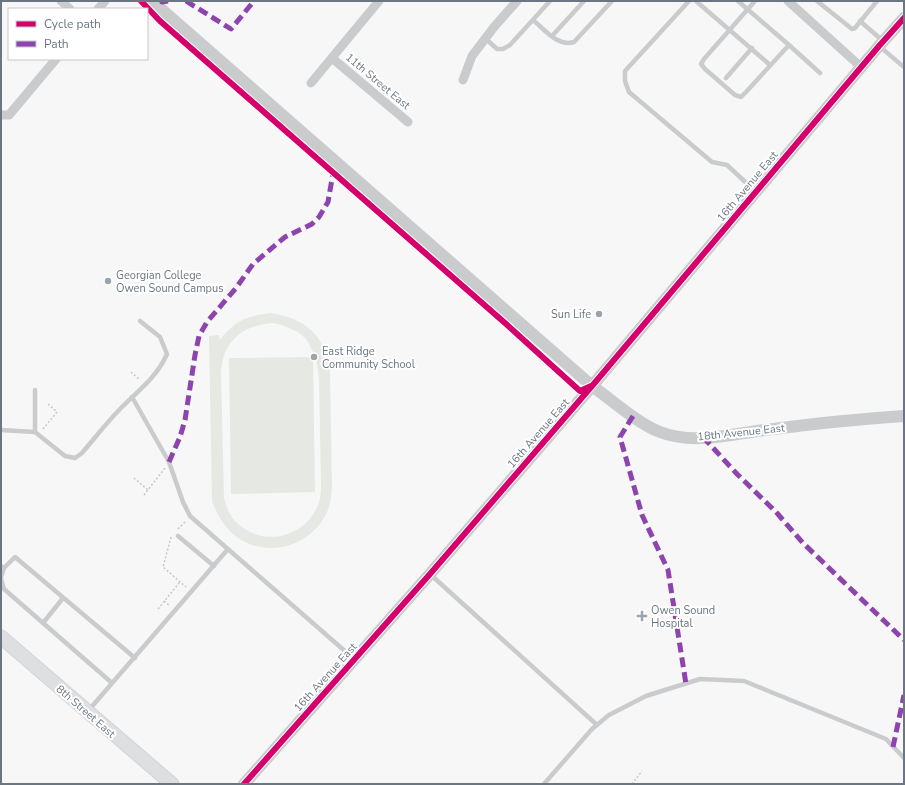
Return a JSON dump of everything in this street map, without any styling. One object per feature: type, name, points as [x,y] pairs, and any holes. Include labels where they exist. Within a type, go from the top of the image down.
[{"type":"main road","name":"8th Street East","points":[[1,637],[172,784]]},
{"type":"street","points":[[61,1],[69,8]]},
{"type":"street","name":"18th Avenue East","points":[[152,1],[592,386],[644,424],[660,432],[678,436],[713,437],[765,430],[904,416]]},
{"type":"street","points":[[311,83],[379,1]]},
{"type":"street","points":[[463,80],[472,56],[494,26],[517,1]]},
{"type":"street","points":[[788,1],[861,67]]},
{"type":"street","name":"16th Avenue East","points":[[244,784],[430,574],[592,386],[904,18]]},
{"type":"street","name":"11th Street East","points":[[332,58],[408,122]]},
{"type":"street","points":[[1,115],[9,115],[55,60]]},
{"type":"lane","points":[[485,38],[497,49],[503,49],[510,45],[550,1]]},
{"type":"lane","points":[[552,36],[584,1]]},
{"type":"lane","points":[[533,20],[556,40],[570,44],[574,42],[612,1]]},
{"type":"lane","points":[[689,1],[625,71],[625,81],[629,92],[683,138],[712,162],[727,165],[756,191]]},
{"type":"lane","points":[[696,1],[770,65]]},
{"type":"lane","points":[[738,1],[820,73]]},
{"type":"lane","points":[[755,1],[704,58],[701,64],[705,70],[735,95],[741,97],[789,45]]},
{"type":"lane","points":[[817,1],[852,29],[855,28],[877,1]]},
{"type":"lane","points":[[860,21],[904,67]]},
{"type":"lane","points":[[726,78],[752,48]]},
{"type":"lane","points":[[1,430],[37,433],[65,456],[75,458],[82,453],[120,409],[156,373],[167,354],[160,337],[140,321]]},
{"type":"lane","points":[[35,390],[37,433]]},
{"type":"lane","points":[[132,397],[169,462],[182,502],[190,516],[354,659]]},
{"type":"lane","points":[[177,533],[214,566]]},
{"type":"lane","points":[[87,712],[228,549]]},
{"type":"lane","points":[[112,683],[4,589],[1,578],[2,567],[15,557],[135,658]]},
{"type":"lane","points":[[430,574],[598,725]]},
{"type":"lane","points":[[43,623],[63,598]]},
{"type":"lane","points":[[544,784],[598,725],[609,716],[646,696],[700,679],[744,681],[886,739],[904,758]]},
{"type":"path","points":[[131,372],[145,384]]},
{"type":"path","points":[[37,433],[57,412],[47,403]]},
{"type":"path","points":[[144,495],[169,462]]},
{"type":"path","points":[[134,478],[148,490]]},
{"type":"path","points":[[177,533],[185,522]]},
{"type":"path","points":[[172,535],[163,567],[192,592]]},
{"type":"path","points":[[158,609],[180,582]]},
{"type":"path","points":[[632,784],[642,771]]},
{"type":"shaded area","points":[[270,313],[282,315],[303,324],[311,330],[318,337],[323,347],[330,370],[332,489],[329,506],[322,521],[313,531],[290,545],[277,548],[264,548],[252,545],[240,539],[224,524],[212,501],[209,336],[219,335],[220,340],[231,328],[242,320],[261,314]],"holes":[[[273,323],[298,332],[306,339],[316,357],[319,378],[321,492],[317,508],[308,521],[299,529],[288,534],[266,536],[254,534],[234,520],[229,513],[224,498],[221,374],[225,353],[236,337],[252,327],[262,324]]]},
{"type":"shaded area","points":[[313,357],[315,492],[231,494],[229,358]]},
{"type":"marked path","points":[[161,1],[168,1]]},
{"type":"marked path","points":[[186,1],[231,29],[254,1]]},
{"type":"marked path","points":[[169,462],[180,437],[185,420],[199,336],[207,322],[236,288],[253,264],[285,237],[312,224],[319,217],[328,202],[333,173]]},
{"type":"marked path","points":[[633,416],[620,437],[642,515],[668,570],[686,684]]},
{"type":"marked path","points":[[703,437],[737,474],[776,512],[803,543],[904,640]]},
{"type":"marked path","points":[[893,747],[904,695]]},
{"type":"cycle path","points":[[141,1],[148,8]]},
{"type":"cycle path","points":[[148,8],[160,21],[505,323],[580,391],[591,386]]},
{"type":"cycle path","points":[[244,784],[430,574],[592,386],[904,18]]},
{"type":"place","name":"Georgian College Owen Sound Campus","points":[[108,281]]},
{"type":"place","name":"Sun Life","points":[[599,314]]},
{"type":"place","name":"East Ridge Community School","points":[[314,357]]},
{"type":"place","name":"Owen Sound Hospital","points":[[642,616]]}]
